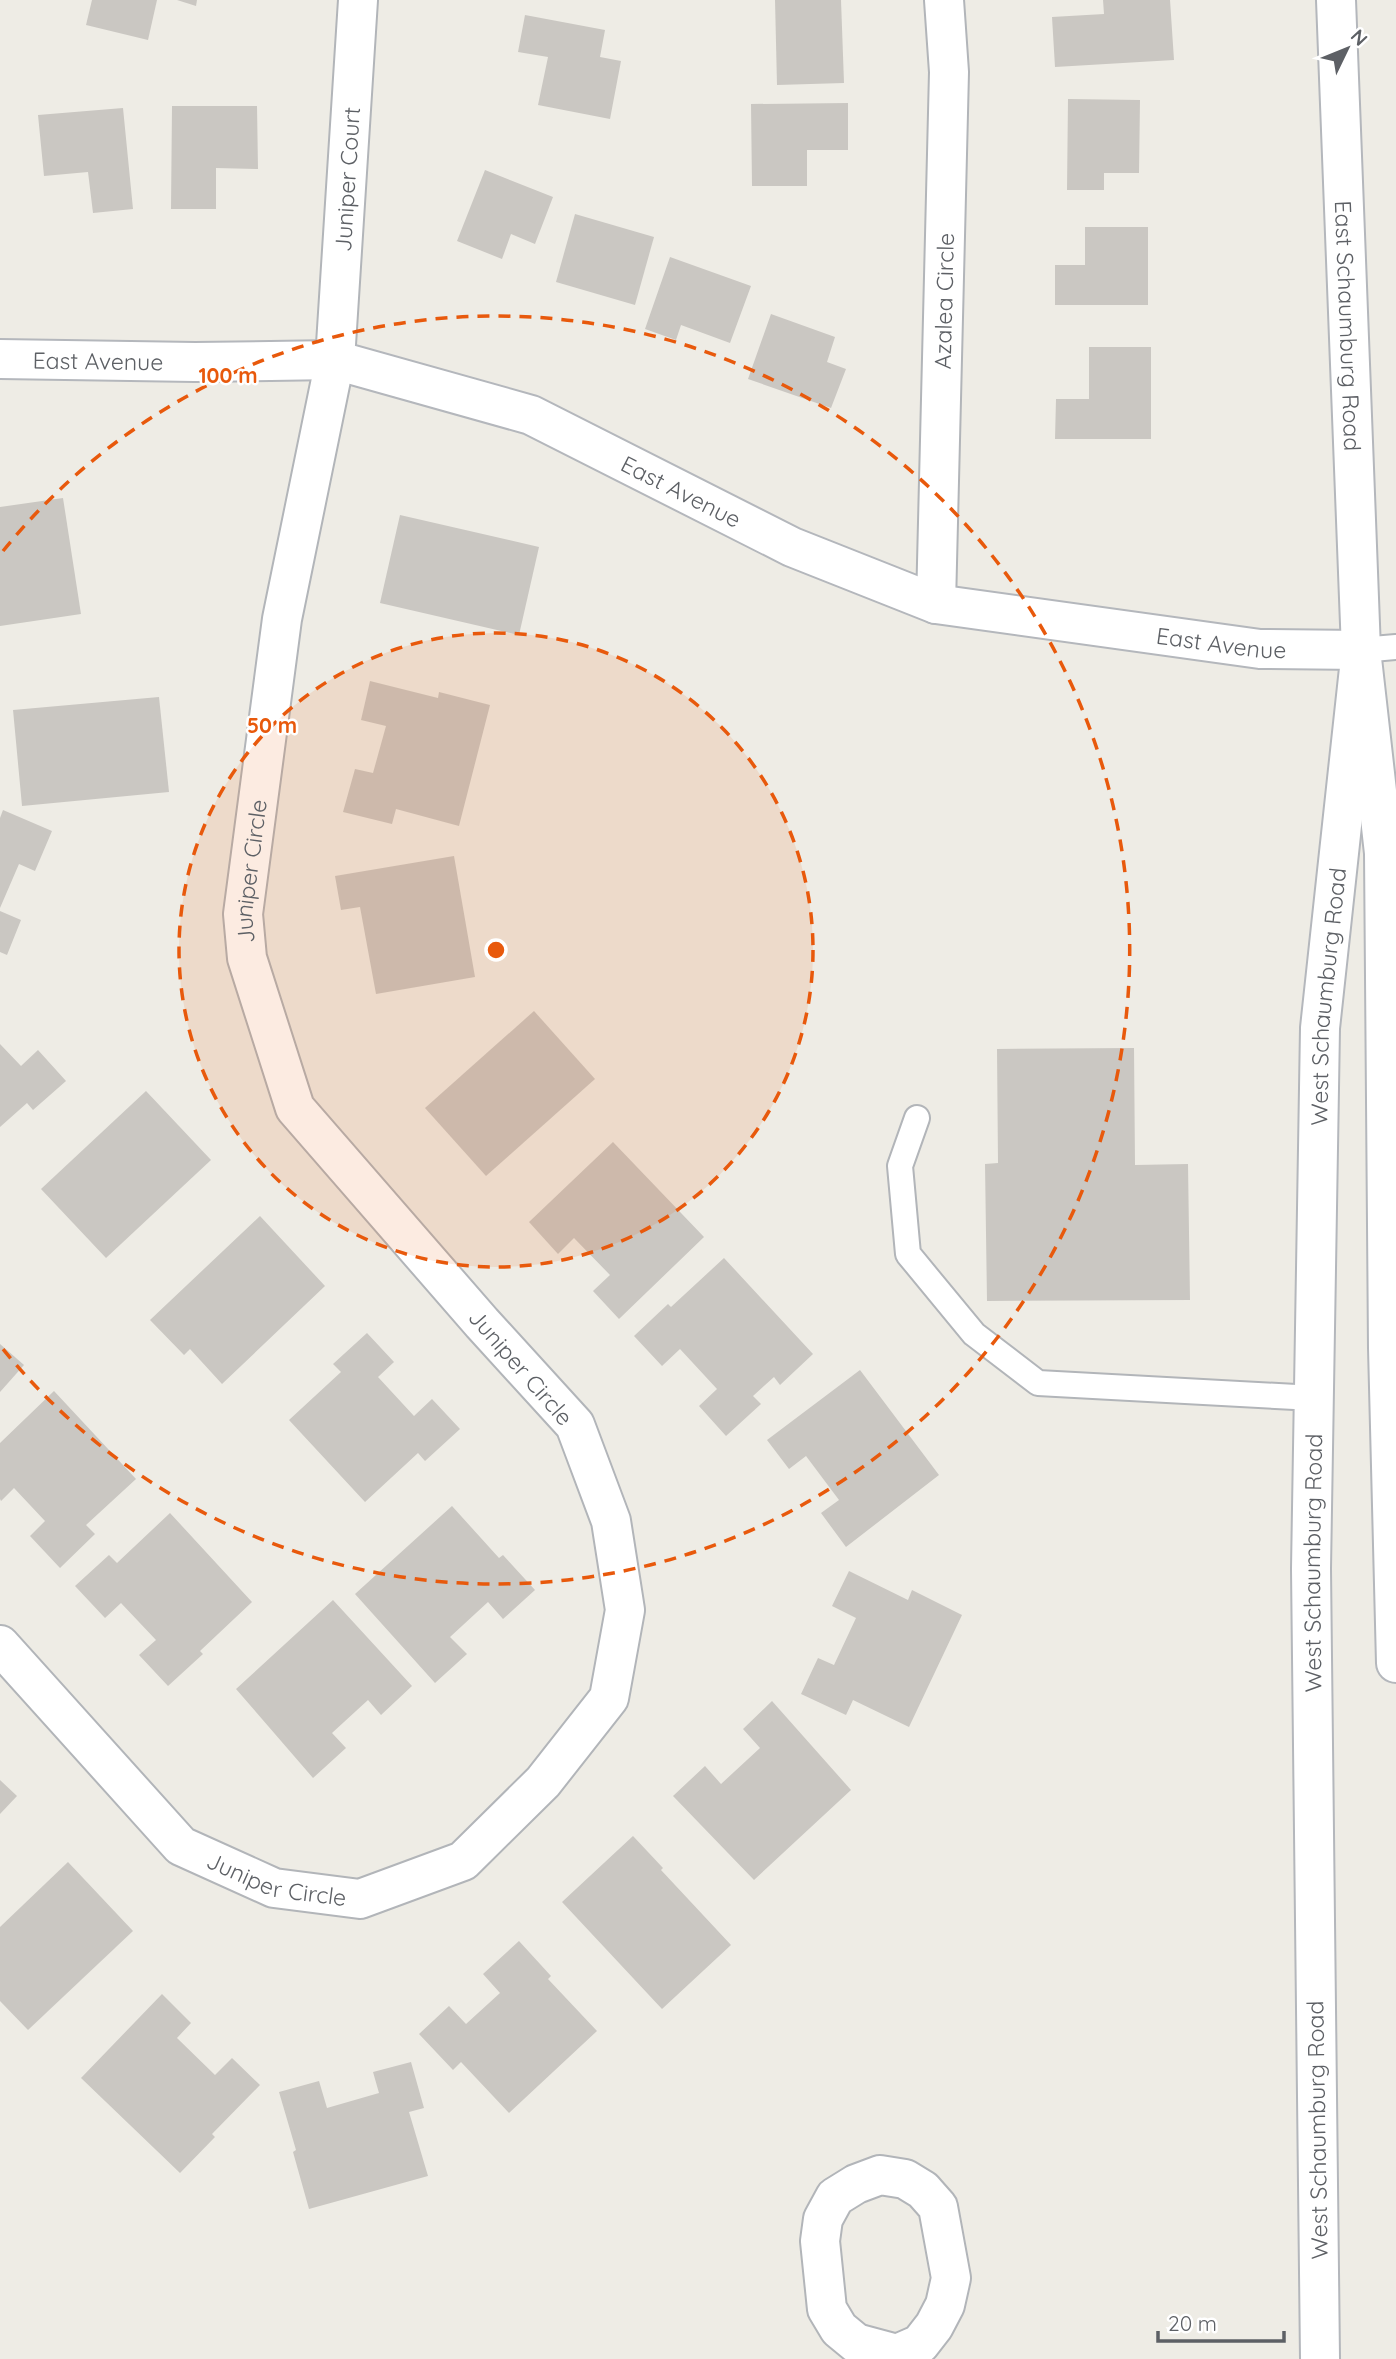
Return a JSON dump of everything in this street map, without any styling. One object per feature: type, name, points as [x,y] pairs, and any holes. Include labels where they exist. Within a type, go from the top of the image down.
[{"type":"street","name":"Juniper Court","points":[[335,360],[358,0]]},
{"type":"street","name":"Azalea Circle","points":[[936,604],[949,72],[944,0]]},
{"type":"street","name":"East Schaumburg Road","points":[[1336,0],[1378,649]]},
{"type":"street","name":"East Avenue","points":[[0,359],[195,362],[335,360],[531,415],[792,547],[936,604],[1259,649],[1378,649]]},
{"type":"street","name":"Juniper Circle","points":[[0,1645],[181,1846],[274,1888],[360,1899],[463,1861],[543,1783],[609,1698],[625,1611],[611,1521],[575,1426],[295,1108],[247,958],[243,914],[282,619],[335,360]]},
{"type":"street","name":"West Schaumburg Road","points":[[1320,2359],[1311,1569],[1320,1027],[1378,649]]},
{"type":"street","name":"West Schaumburg Road","points":[[1378,649],[1384,853],[1388,1348],[1396,1663]]},
{"type":"street","points":[[880,2175],[905,2179],[923,2190],[938,2207],[951,2278],[945,2305],[934,2326],[920,2344],[897,2356],[856,2343],[839,2329],[827,2309],[820,2241],[823,2218],[835,2197],[856,2183],[880,2175]]},
{"type":"lane","points":[[917,1118],[900,1166],[908,1254],[974,1334],[1038,1383],[1314,1398]]},
{"type":"building","points":[[92,0],[157,0],[148,40],[86,25]]},
{"type":"building","points":[[177,0],[197,0],[196,6]]},
{"type":"building","points":[[775,0],[841,0],[844,83],[777,85]]},
{"type":"building","points":[[1103,0],[1170,0],[1174,60],[1055,67],[1052,17],[1104,14]]},
{"type":"building","points":[[525,15],[605,30],[600,57],[621,61],[610,119],[538,105],[548,57],[518,52]]},
{"type":"building","points":[[1068,99],[1140,100],[1139,173],[1104,173],[1104,190],[1067,190]]},
{"type":"building","points":[[848,103],[848,150],[807,150],[807,186],[752,186],[751,104]]},
{"type":"building","points":[[172,106],[257,106],[258,169],[216,168],[216,209],[171,209]]},
{"type":"building","points":[[123,108],[133,209],[93,213],[88,172],[44,176],[38,115]]},
{"type":"building","points":[[485,170],[553,197],[535,244],[511,234],[502,259],[457,241]]},
{"type":"building","points":[[575,214],[654,237],[635,305],[556,282]]},
{"type":"building","points":[[1085,227],[1148,227],[1148,305],[1055,305],[1055,265],[1085,265]]},
{"type":"building","points":[[670,257],[751,286],[730,343],[681,325],[676,340],[645,329]]},
{"type":"building","points":[[771,314],[835,337],[827,362],[846,369],[831,408],[748,379]]},
{"type":"building","points":[[1089,347],[1151,347],[1151,439],[1055,439],[1056,399],[1089,399]]},
{"type":"building","points":[[63,498],[81,614],[0,626],[0,507]]},
{"type":"building","points":[[400,515],[539,547],[519,635],[380,603]]},
{"type":"building","points":[[370,681],[438,698],[439,692],[490,705],[459,826],[396,809],[392,824],[343,812],[355,769],[373,773],[386,726],[361,720]]},
{"type":"building","points":[[159,697],[169,792],[22,806],[13,710]]},
{"type":"building","points":[[3,810],[52,831],[35,871],[19,864],[0,908],[0,818]]},
{"type":"building","points":[[454,856],[475,977],[376,994],[360,907],[341,910],[335,876]]},
{"type":"building","points":[[0,911],[21,920],[7,955],[0,952]]},
{"type":"building","points":[[534,1011],[595,1079],[486,1176],[425,1108]]},
{"type":"building","points":[[0,1044],[21,1066],[38,1050],[66,1081],[33,1110],[27,1103],[0,1127]]},
{"type":"building","points":[[1134,1048],[1135,1165],[1188,1164],[1190,1300],[987,1301],[985,1164],[998,1163],[997,1049]]},
{"type":"building","points":[[146,1091],[211,1160],[106,1258],[41,1189]]},
{"type":"building","points":[[613,1142],[704,1237],[619,1319],[593,1291],[610,1275],[574,1238],[558,1254],[529,1222]]},
{"type":"building","points":[[260,1216],[325,1286],[222,1384],[190,1349],[184,1355],[150,1320]]},
{"type":"building","points":[[724,1258],[813,1354],[780,1385],[774,1377],[753,1396],[761,1404],[726,1436],[699,1406],[717,1389],[680,1349],[662,1366],[634,1336],[668,1304],[671,1307]]},
{"type":"building","points":[[367,1333],[394,1362],[378,1377],[414,1416],[432,1399],[460,1429],[425,1461],[418,1453],[365,1502],[289,1420],[341,1372],[333,1364]]},
{"type":"building","points":[[0,1344],[24,1365],[0,1392]]},
{"type":"building","points":[[860,1370],[939,1475],[846,1547],[821,1513],[839,1500],[806,1456],[789,1469],[767,1440]]},
{"type":"building","points":[[54,1391],[136,1479],[86,1525],[95,1534],[60,1568],[30,1536],[45,1521],[14,1488],[1,1501],[0,1499],[0,1443]]},
{"type":"building","points":[[452,1506],[499,1558],[503,1555],[535,1590],[503,1619],[488,1602],[450,1637],[467,1654],[435,1683],[355,1594]]},
{"type":"building","points":[[170,1513],[252,1602],[200,1651],[203,1654],[168,1686],[139,1655],[156,1640],[121,1603],[105,1618],[75,1586],[109,1555],[117,1563]]},
{"type":"building","points":[[849,1571],[908,1600],[912,1590],[962,1615],[909,1727],[853,1700],[846,1715],[801,1694],[818,1658],[834,1665],[856,1618],[832,1606]]},
{"type":"building","points":[[333,1600],[412,1686],[381,1715],[368,1700],[332,1733],[346,1748],[313,1778],[236,1689]]},
{"type":"building","points":[[772,1701],[851,1790],[754,1880],[673,1796],[705,1766],[721,1784],[760,1748],[743,1729]]},
{"type":"building","points":[[0,1780],[17,1796],[0,1814]]},
{"type":"building","points":[[633,1836],[731,1945],[662,2009],[562,1902]]},
{"type":"building","points":[[68,1862],[133,1931],[28,2030],[0,2001],[0,1927]]},
{"type":"building","points":[[519,1941],[551,1976],[548,1979],[597,2031],[509,2113],[461,2062],[453,2070],[419,2034],[449,2006],[466,2024],[500,1993],[483,1974]]},
{"type":"building","points":[[162,1994],[191,2023],[177,2038],[215,2075],[232,2058],[260,2085],[212,2134],[215,2137],[180,2173],[81,2078]]},
{"type":"building","points":[[411,2062],[424,2108],[409,2112],[428,2176],[309,2209],[279,2092],[319,2081],[327,2108],[379,2093],[373,2072]]}]
